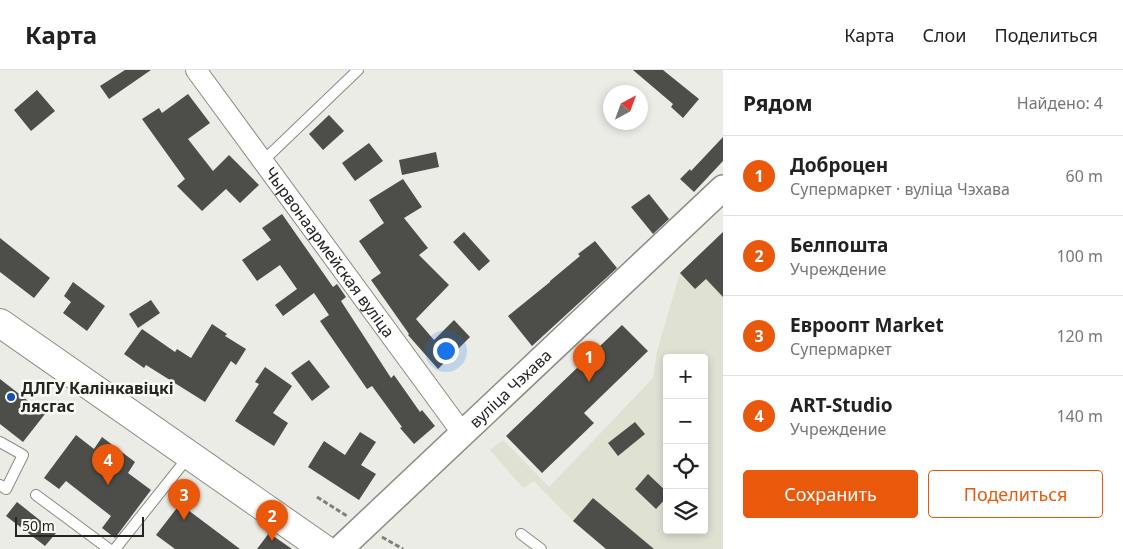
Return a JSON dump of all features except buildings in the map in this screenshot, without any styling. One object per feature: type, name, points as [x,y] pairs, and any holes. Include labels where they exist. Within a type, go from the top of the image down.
[{"type":"main road","points":[[0,323],[324,549]]},
{"type":"street","name":"Чырвонаармейская вуліца","points":[[196,70],[463,434]]},
{"type":"street","name":"вуліца Чэхава","points":[[340,549],[723,188]]},
{"type":"lane","points":[[263,161],[358,70]]},
{"type":"lane","points":[[0,442],[23,455],[6,489],[0,485]]},
{"type":"lane","points":[[115,549],[190,455]]},
{"type":"lane","points":[[36,495],[109,549]]},
{"type":"lane","points":[[521,534],[541,549]]},
{"type":"shaded area","points":[[723,232],[723,549],[606,549],[573,521],[534,481],[523,488],[490,450],[503,440],[549,487],[653,378],[657,351],[680,273]]},
{"type":"place","name":"Доброцен","points":[[589,382]]},
{"type":"place","name":"ДЛГУ Калінкавіцкі лясгас","points":[[11,397]]},
{"type":"place","name":"ART-Studio","points":[[108,485]]},
{"type":"place","name":"Евроопт Market","points":[[184,520]]},
{"type":"place","name":"Белпошта","points":[[272,541]]}]
